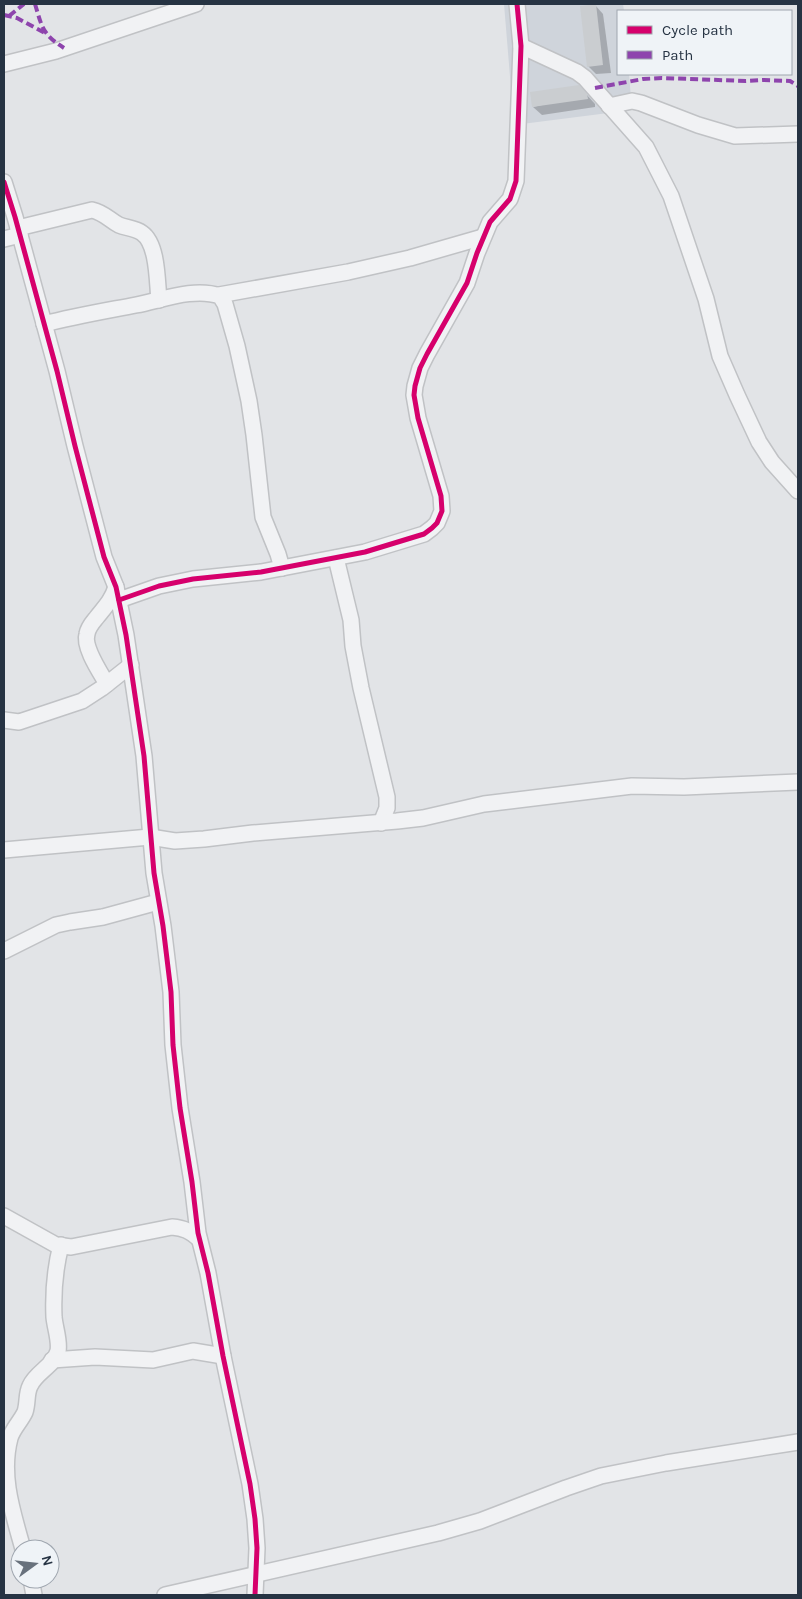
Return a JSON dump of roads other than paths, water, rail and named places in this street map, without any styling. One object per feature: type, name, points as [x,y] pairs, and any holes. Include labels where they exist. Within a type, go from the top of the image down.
[{"type":"street","points":[[4,64],[56,51],[196,4]]},
{"type":"street","points":[[107,684],[89,650],[86,639],[91,625],[118,594],[193,579],[282,568],[336,558],[394,544],[424,534],[437,523],[442,512],[441,496],[418,418],[414,395],[415,386],[420,368],[467,283],[483,236],[490,222],[510,199],[514,191],[516,181],[521,46],[517,4]]},
{"type":"street","points":[[521,46],[577,72],[595,88],[646,147],[671,196],[706,299],[720,356],[737,395],[763,449],[798,491]]},
{"type":"street","points":[[609,106],[632,102],[641,103],[698,125],[735,136],[798,134]]},
{"type":"street","points":[[4,182],[44,324],[102,549],[118,594],[131,665],[144,756],[150,837],[167,959],[180,1108],[199,1239],[208,1273],[255,1519],[257,1574],[255,1595]]},
{"type":"street","points":[[4,239],[19,231],[92,210],[102,212],[116,223],[141,232],[148,238],[154,256],[159,300]]},
{"type":"street","points":[[44,324],[159,300],[201,293],[218,296],[375,266],[410,258],[483,236]]},
{"type":"street","points":[[218,296],[225,304],[237,346],[249,400],[263,517],[282,568]]},
{"type":"street","points":[[336,558],[351,620],[353,646],[361,688],[387,797],[387,808],[381,823]]},
{"type":"street","points":[[4,720],[19,722],[82,701],[131,665]]},
{"type":"street","points":[[4,850],[150,837],[175,841],[204,839],[253,833],[381,823],[423,818],[494,802],[632,786],[684,787],[798,782]]},
{"type":"street","points":[[4,951],[56,925],[103,917],[158,902]]},
{"type":"street","points":[[4,1216],[40,1236],[71,1248],[172,1227],[182,1228],[199,1239]]},
{"type":"street","points":[[20,1539],[6,1492],[6,1453],[10,1439],[24,1414],[30,1384],[52,1360],[58,1348],[54,1315],[56,1273],[61,1245]]},
{"type":"street","points":[[52,1360],[95,1358],[153,1360],[192,1351],[223,1356]]},
{"type":"street","points":[[165,1595],[480,1522],[602,1476],[666,1463],[798,1442]]}]
